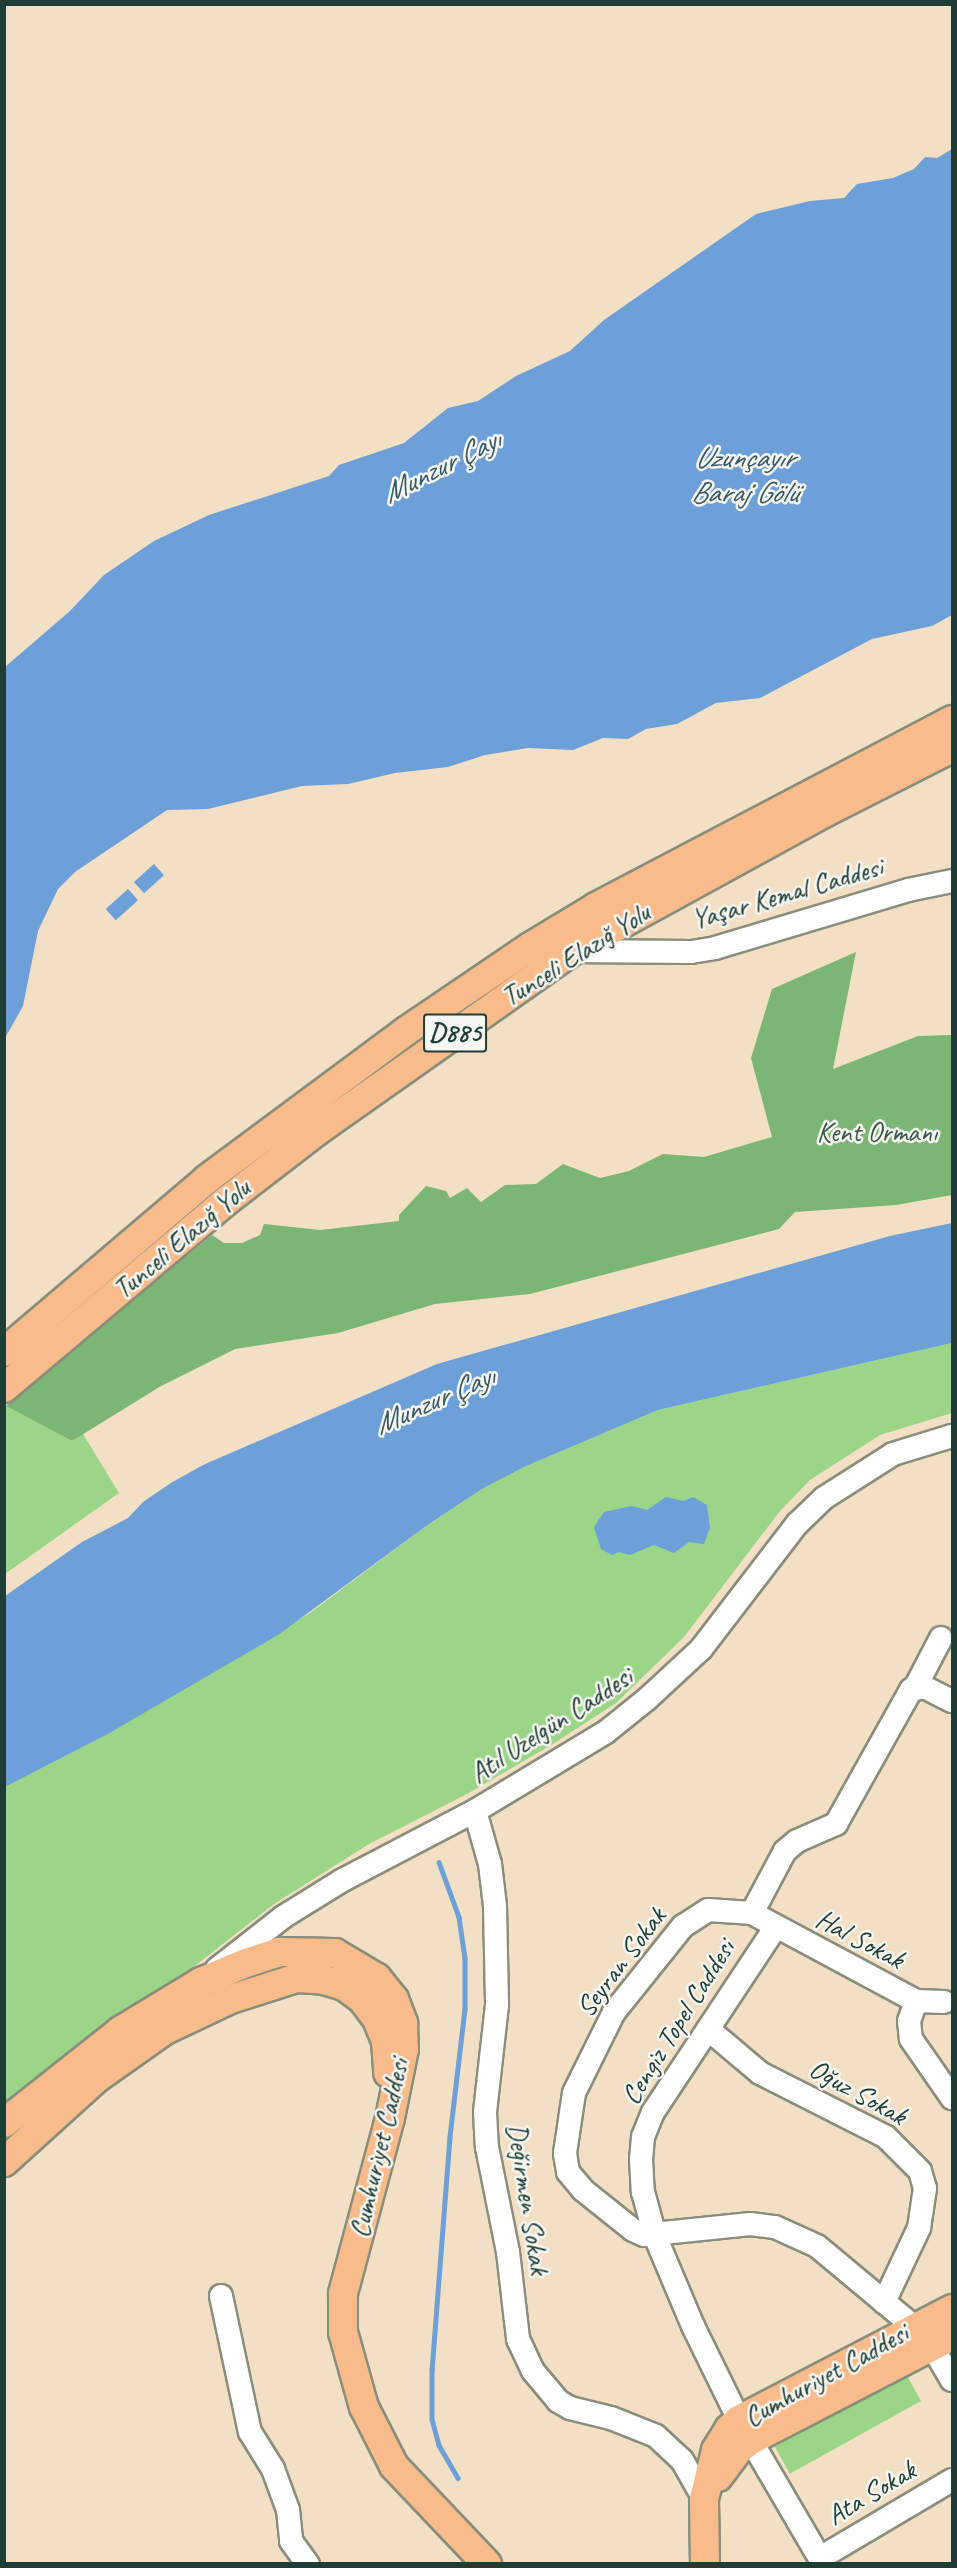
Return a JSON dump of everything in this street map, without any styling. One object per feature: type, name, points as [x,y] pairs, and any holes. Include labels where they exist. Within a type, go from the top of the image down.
[{"type":"main road","name":"Tunceli Elazığ Yolu","points":[[4,1352],[207,1179],[406,1031],[530,947],[605,901],[952,720]]},
{"type":"main road","name":"Tunceli Elazığ Yolu","points":[[4,1388],[226,1201],[317,1131],[572,951],[826,812],[952,748]]},
{"type":"main road","name":"Cumhuriyet Caddesi","points":[[4,2123],[120,2031],[201,1982],[280,1952],[307,1950],[335,1953],[377,1978],[394,1999],[403,2023],[404,2049],[390,2118],[343,2294],[343,2332],[364,2407],[394,2466],[488,2564]]},
{"type":"main road","points":[[4,2162],[97,2078],[165,2030],[231,1999],[297,1978],[324,1980],[344,1986],[362,1999],[377,2019],[386,2041],[390,2118]]},
{"type":"main road","name":"Cumhuriyet Caddesi","points":[[705,2564],[704,2499],[716,2450],[745,2430],[933,2336],[952,2308]]},
{"type":"street","name":"Yaşar Kemal Caddesi","points":[[530,947],[572,951],[667,952],[715,948],[908,890],[952,881]]},
{"type":"street","name":"Atıl Uzelgün Caddesi","points":[[201,1982],[283,1917],[409,1842],[475,1811],[606,1732],[673,1677],[701,1649],[797,1524],[824,1498],[883,1459],[952,1436]]},
{"type":"street","points":[[752,1913],[785,1851],[836,1824],[906,1696],[916,1686],[941,1638]]},
{"type":"street","points":[[916,1686],[952,1701]]},
{"type":"street","name":"Değirmen Sokak","points":[[475,1811],[490,1864],[495,1906],[496,2005],[484,2112],[518,2339],[533,2371],[558,2401],[570,2408],[611,2418],[656,2436],[682,2460],[704,2499]]},
{"type":"street","name":"Seyran Sokak","points":[[654,2236],[633,2230],[583,2190],[568,2172],[565,2153],[574,2093],[614,2012],[683,1926],[708,1910],[752,1913]]},
{"type":"street","name":"Hal Sokak","points":[[752,1913],[775,1928],[916,2001],[950,2001]]},
{"type":"street","name":"Cengiz Topel Caddesi","points":[[775,1928],[653,2112],[643,2137],[644,2192],[654,2236],[745,2430],[821,2561]]},
{"type":"street","points":[[916,2001],[909,2021],[911,2039],[952,2098]]},
{"type":"street","name":"Oğuz Sokak","points":[[708,2029],[760,2073],[886,2138],[920,2171],[925,2188],[919,2228],[884,2302]]},
{"type":"street","points":[[654,2236],[729,2223],[775,2227],[817,2246],[884,2302],[933,2336],[952,2380]]},
{"type":"street","points":[[221,2296],[250,2432],[288,2510],[291,2541],[308,2564]]},
{"type":"street","name":"Ata Sokak","points":[[821,2561],[952,2480]]},
{"type":"green space","name":"Kent Ormanı","points":[[856,952],[833,1069],[918,1036],[952,1035],[952,1195],[896,1205],[795,1212],[779,1229],[530,1294],[435,1304],[338,1333],[235,1349],[161,1386],[72,1441],[6,1406],[212,1235],[224,1243],[242,1243],[260,1235],[264,1224],[320,1230],[399,1221],[399,1215],[426,1186],[446,1191],[450,1198],[467,1188],[481,1202],[505,1185],[536,1184],[563,1164],[600,1178],[629,1171],[663,1154],[704,1157],[772,1137],[751,1058],[772,989]]},
{"type":"green space","points":[[952,1343],[952,1413],[880,1435],[810,1480],[780,1511],[684,1637],[616,1703],[553,1744],[467,1794],[369,1844],[274,1904],[191,1969],[114,2018],[5,2102],[5,1787],[106,1735],[310,1613],[429,1524],[482,1489],[524,1467],[658,1410]]},
{"type":"green space","points":[[6,1406],[72,1441],[83,1434],[119,1493],[5,1574]]},
{"type":"green space","points":[[906,2374],[921,2401],[790,2474],[775,2447]]},
{"type":"water","name":"Uzunçayır Baraj Gölü","points":[[952,149],[952,615],[932,626],[872,639],[760,698],[716,703],[677,724],[646,729],[628,739],[603,738],[573,750],[528,748],[485,755],[448,767],[395,773],[348,784],[302,786],[208,809],[167,810],[75,872],[58,889],[38,931],[23,1006],[5,1038],[5,667],[70,611],[104,575],[154,541],[209,515],[329,476],[339,465],[404,443],[448,408],[478,401],[516,376],[570,351],[604,320],[756,214],[810,201],[844,198],[857,184],[893,178],[914,169],[925,157],[937,158]]},
{"type":"water","points":[[154,864],[164,875],[144,893],[134,882]]},
{"type":"water","points":[[128,889],[138,900],[116,920],[106,909]]},
{"type":"water","name":"Munzur Çayı","points":[[952,1223],[952,1343],[658,1410],[524,1467],[482,1489],[429,1524],[278,1635],[106,1735],[5,1787],[5,1596],[82,1542],[128,1518],[143,1502],[171,1483],[203,1465],[437,1364],[890,1236]]},
{"type":"water","points":[[666,1497],[683,1501],[693,1497],[707,1505],[710,1527],[704,1544],[689,1542],[674,1553],[654,1545],[630,1555],[619,1552],[612,1555],[601,1549],[594,1527],[604,1512],[632,1506],[647,1510]]},
{"type":"waterway","points":[[439,1862],[459,1917],[465,1958],[465,2009],[450,2137],[432,2369],[432,2419],[439,2445],[458,2478]]}]
